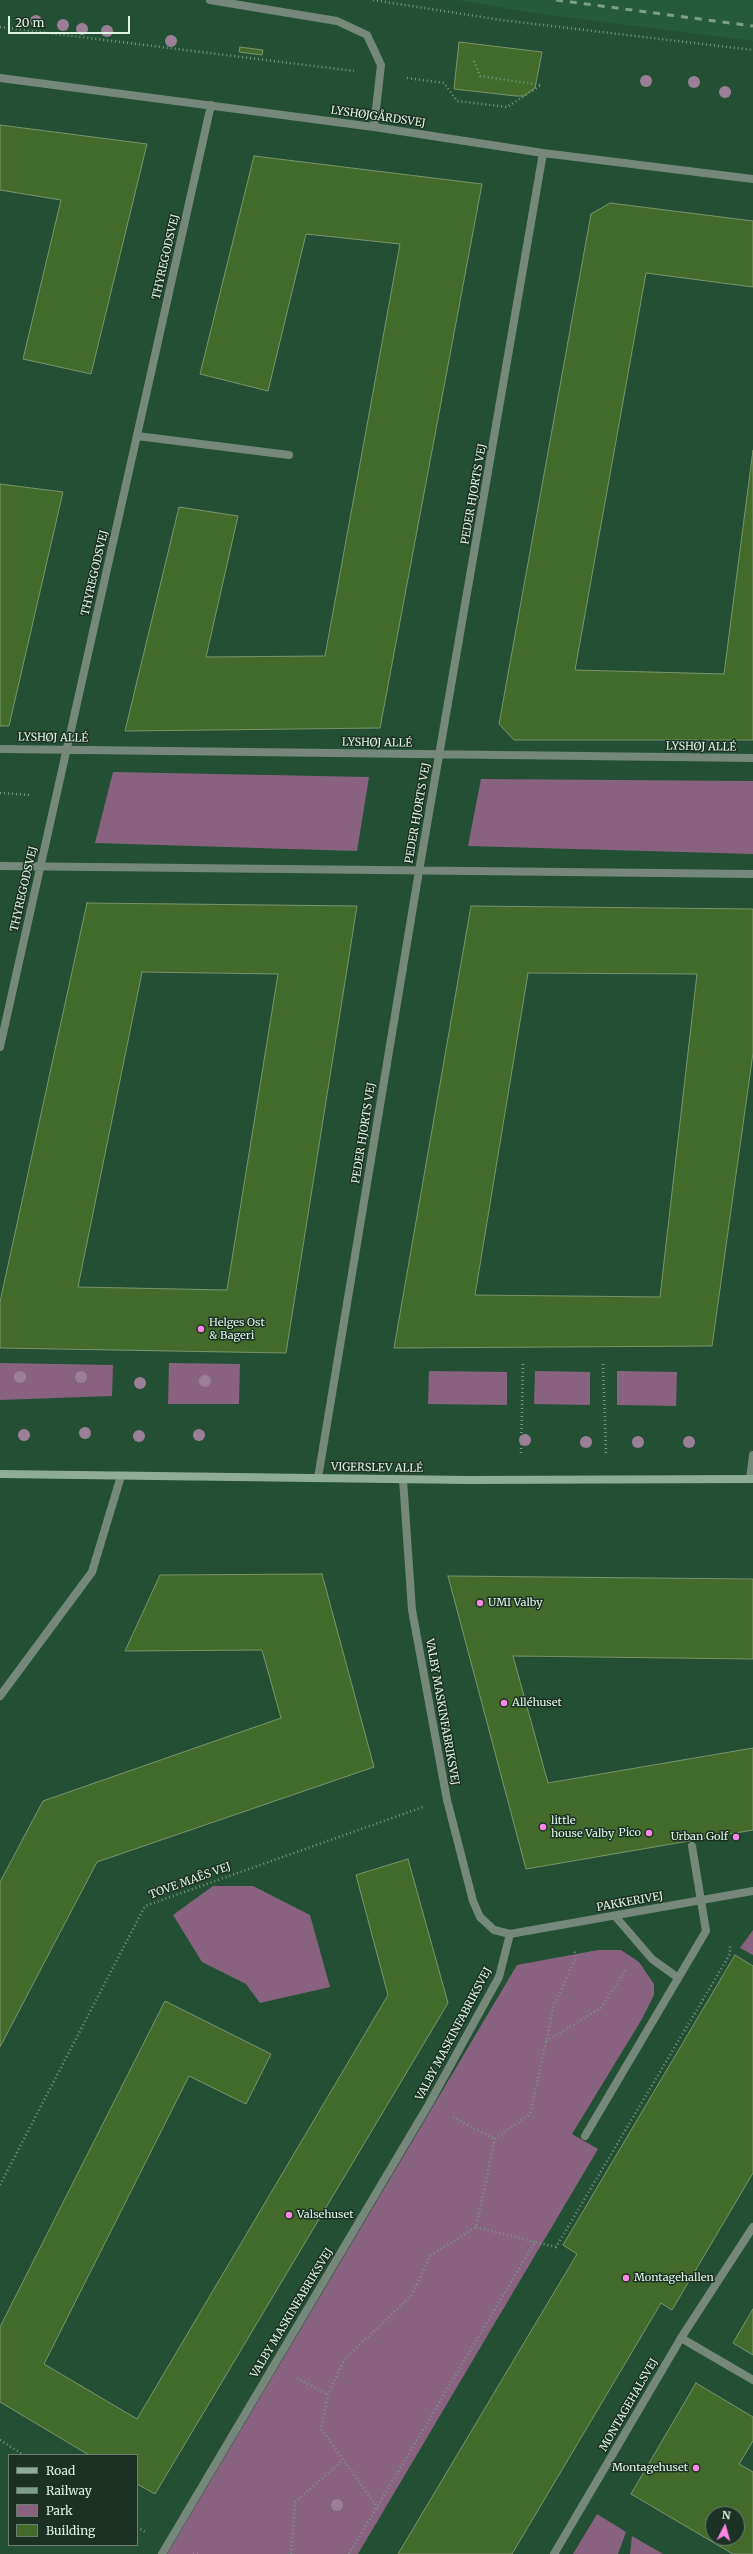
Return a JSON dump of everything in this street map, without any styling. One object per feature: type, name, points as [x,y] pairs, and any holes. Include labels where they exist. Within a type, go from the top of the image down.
[{"type":"street","points":[[210,0],[336,21],[368,35],[381,65],[374,127]]},
{"type":"street","name":"LYSHØJGÅRDSVEJ","points":[[0,78],[374,127],[543,153],[753,179]]},
{"type":"street","name":"THYREGODSVEJ","points":[[0,1047],[211,105]]},
{"type":"street","name":"PEDER HJORTS VEJ","points":[[318,1478],[419,871],[543,153]]},
{"type":"street","points":[[137,436],[289,454]]},
{"type":"street","name":"LYSHØJ ALLÉ","points":[[0,749],[753,758]]},
{"type":"street","points":[[0,866],[753,874]]},
{"type":"street","points":[[752,1479],[753,1455]]},
{"type":"street","name":"VIGERSLEV ALLÉ","points":[[0,1474],[520,1480],[752,1479]]},
{"type":"street","points":[[0,1696],[92,1572],[121,1476]]},
{"type":"street","name":"VALBY MASKINFABRIKSVEJ","points":[[162,2554],[429,2104],[499,1977],[510,1934],[494,1930],[480,1917],[473,1901],[446,1800],[412,1610],[403,1479]]},
{"type":"street","points":[[585,2136],[677,1977],[706,1930],[703,1900],[692,1846]]},
{"type":"street","name":"PAKKERIVEJ","points":[[510,1934],[753,1891]]},
{"type":"street","points":[[615,1916],[652,1959],[677,1977]]},
{"type":"street","points":[[753,2227],[681,2338],[753,2380]]},
{"type":"street","name":"MONTAGEHALSVEJ","points":[[554,2554],[681,2338]]},
{"type":"path","points":[[373,0],[501,20],[753,50]]},
{"type":"path","points":[[0,27],[444,83],[457,100],[507,107],[542,85],[480,76],[474,61]]},
{"type":"path","points":[[520,1480],[524,1362]]},
{"type":"path","points":[[603,1364],[607,1479]]},
{"type":"path","name":"TOVE MAËS VEJ","points":[[0,2185],[145,1906],[412,1809],[446,1800]]},
{"type":"path","points":[[378,2508],[342,2461],[321,2429],[328,2395],[344,2360],[412,2294],[430,2256],[476,2227],[495,2139],[530,2114],[554,2005],[576,1958],[570,1924]]},
{"type":"path","points":[[476,2227],[556,2247],[730,1954],[730,1939]]},
{"type":"path","points":[[546,2041],[601,2008],[640,1945]]},
{"type":"path","points":[[429,2104],[495,2139]]},
{"type":"path","points":[[349,2554],[378,2508],[535,2242]]},
{"type":"path","points":[[274,2365],[328,2395]]},
{"type":"path","points":[[0,2440],[22,2454]]},
{"type":"path","points":[[291,2554],[295,2502],[342,2461]]},
{"type":"shaded area","points":[[457,0],[753,0],[753,41],[527,12]]},
{"type":"green space","points":[[113,772],[369,777],[357,851],[95,843]]},
{"type":"green space","points":[[481,779],[753,781],[753,854],[468,846]]},
{"type":"green space","points":[[0,1363],[113,1365],[112,1396],[0,1400]]},
{"type":"green space","points":[[169,1363],[240,1364],[239,1404],[168,1404]]},
{"type":"green space","points":[[429,1371],[507,1372],[507,1405],[428,1404]]},
{"type":"green space","points":[[535,1371],[590,1372],[590,1405],[534,1404]]},
{"type":"green space","points":[[617,1371],[677,1372],[676,1406],[617,1405]]},
{"type":"green space","points":[[213,1886],[253,1886],[310,1915],[330,1987],[260,2003],[246,1984],[202,1962],[173,1915]]},
{"type":"green space","points":[[753,1930],[753,1955],[740,1948]]},
{"type":"green space","points":[[598,1950],[621,1950],[639,1962],[654,1984],[654,1995],[642,2019],[572,2134],[598,2149],[358,2554],[167,2554],[517,1965]]},
{"type":"green space","points":[[597,2514],[626,2532],[618,2554],[573,2554]]},
{"type":"green space","points":[[632,2536],[663,2554],[630,2554]]},
{"type":"building","points":[[459,42],[542,52],[535,88],[524,96],[454,89]]},
{"type":"building","points":[[240,47],[263,50],[262,55],[239,52]]},
{"type":"building","points":[[0,125],[147,144],[91,374],[23,359],[61,200],[0,190]]},
{"type":"building","points":[[254,156],[482,184],[380,728],[125,731],[179,507],[238,516],[206,657],[325,656],[400,244],[306,234],[268,391],[200,374]]},
{"type":"building","points":[[610,203],[753,221],[753,287],[646,273],[575,670],[724,674],[753,450],[753,740],[514,740],[499,724],[591,214]]},
{"type":"building","points":[[0,484],[63,492],[9,726],[0,726]]},
{"type":"building","points":[[87,903],[357,906],[286,1353],[0,1348],[0,1302]],"holes":[[[142,972],[278,974],[227,1290],[78,1287]]]},
{"type":"building","points":[[471,906],[753,909],[753,1053],[712,1346],[394,1348]],"holes":[[[528,973],[697,974],[660,1297],[475,1295]]]},
{"type":"building","points":[[322,1574],[374,1767],[97,1862],[0,2047],[0,1882],[43,1801],[281,1718],[262,1650],[125,1651],[160,1575]]},
{"type":"building","name":"Alléhuset","points":[[448,1576],[753,1579],[753,1659],[513,1656],[548,1783],[753,1748],[753,1830],[526,1869]]},
{"type":"building","name":"Valsehuset","points":[[408,1859],[448,2003],[155,2494],[138,2485],[138,2454],[87,2454],[0,2402],[0,2327],[165,2001],[271,2054],[246,2104],[189,2076],[44,2364],[137,2419],[388,1995],[356,1875]]},
{"type":"building","name":"Montagehallen","points":[[735,1955],[753,1966],[753,2173],[672,2310],[661,2303],[512,2554],[398,2554],[577,2254],[563,2245]]},
{"type":"building","points":[[753,2309],[753,2355],[733,2343]]},
{"type":"building","name":"Montagehuset","points":[[696,2383],[753,2417],[753,2441],[739,2464],[753,2472],[753,2554],[733,2554],[719,2546],[745,2546],[745,2506],[705,2506],[705,2538],[631,2494]]},
{"type":"railway","points":[[556,0],[753,26]]},
{"type":"place","name":"Helges Ost & Bageri","points":[[201,1329]]},
{"type":"place","name":"UMI Valby","points":[[480,1603]]},
{"type":"place","name":"Alléhuset","points":[[504,1703]]},
{"type":"place","name":"little house Valby","points":[[543,1827]]},
{"type":"place","name":"Pico","points":[[649,1833]]},
{"type":"place","name":"Urban Golf","points":[[736,1837]]},
{"type":"place","name":"Valsehuset","points":[[289,2215]]},
{"type":"place","name":"Montagehallen","points":[[626,2278]]},
{"type":"place","name":"Montagehuset","points":[[696,2468]]}]
